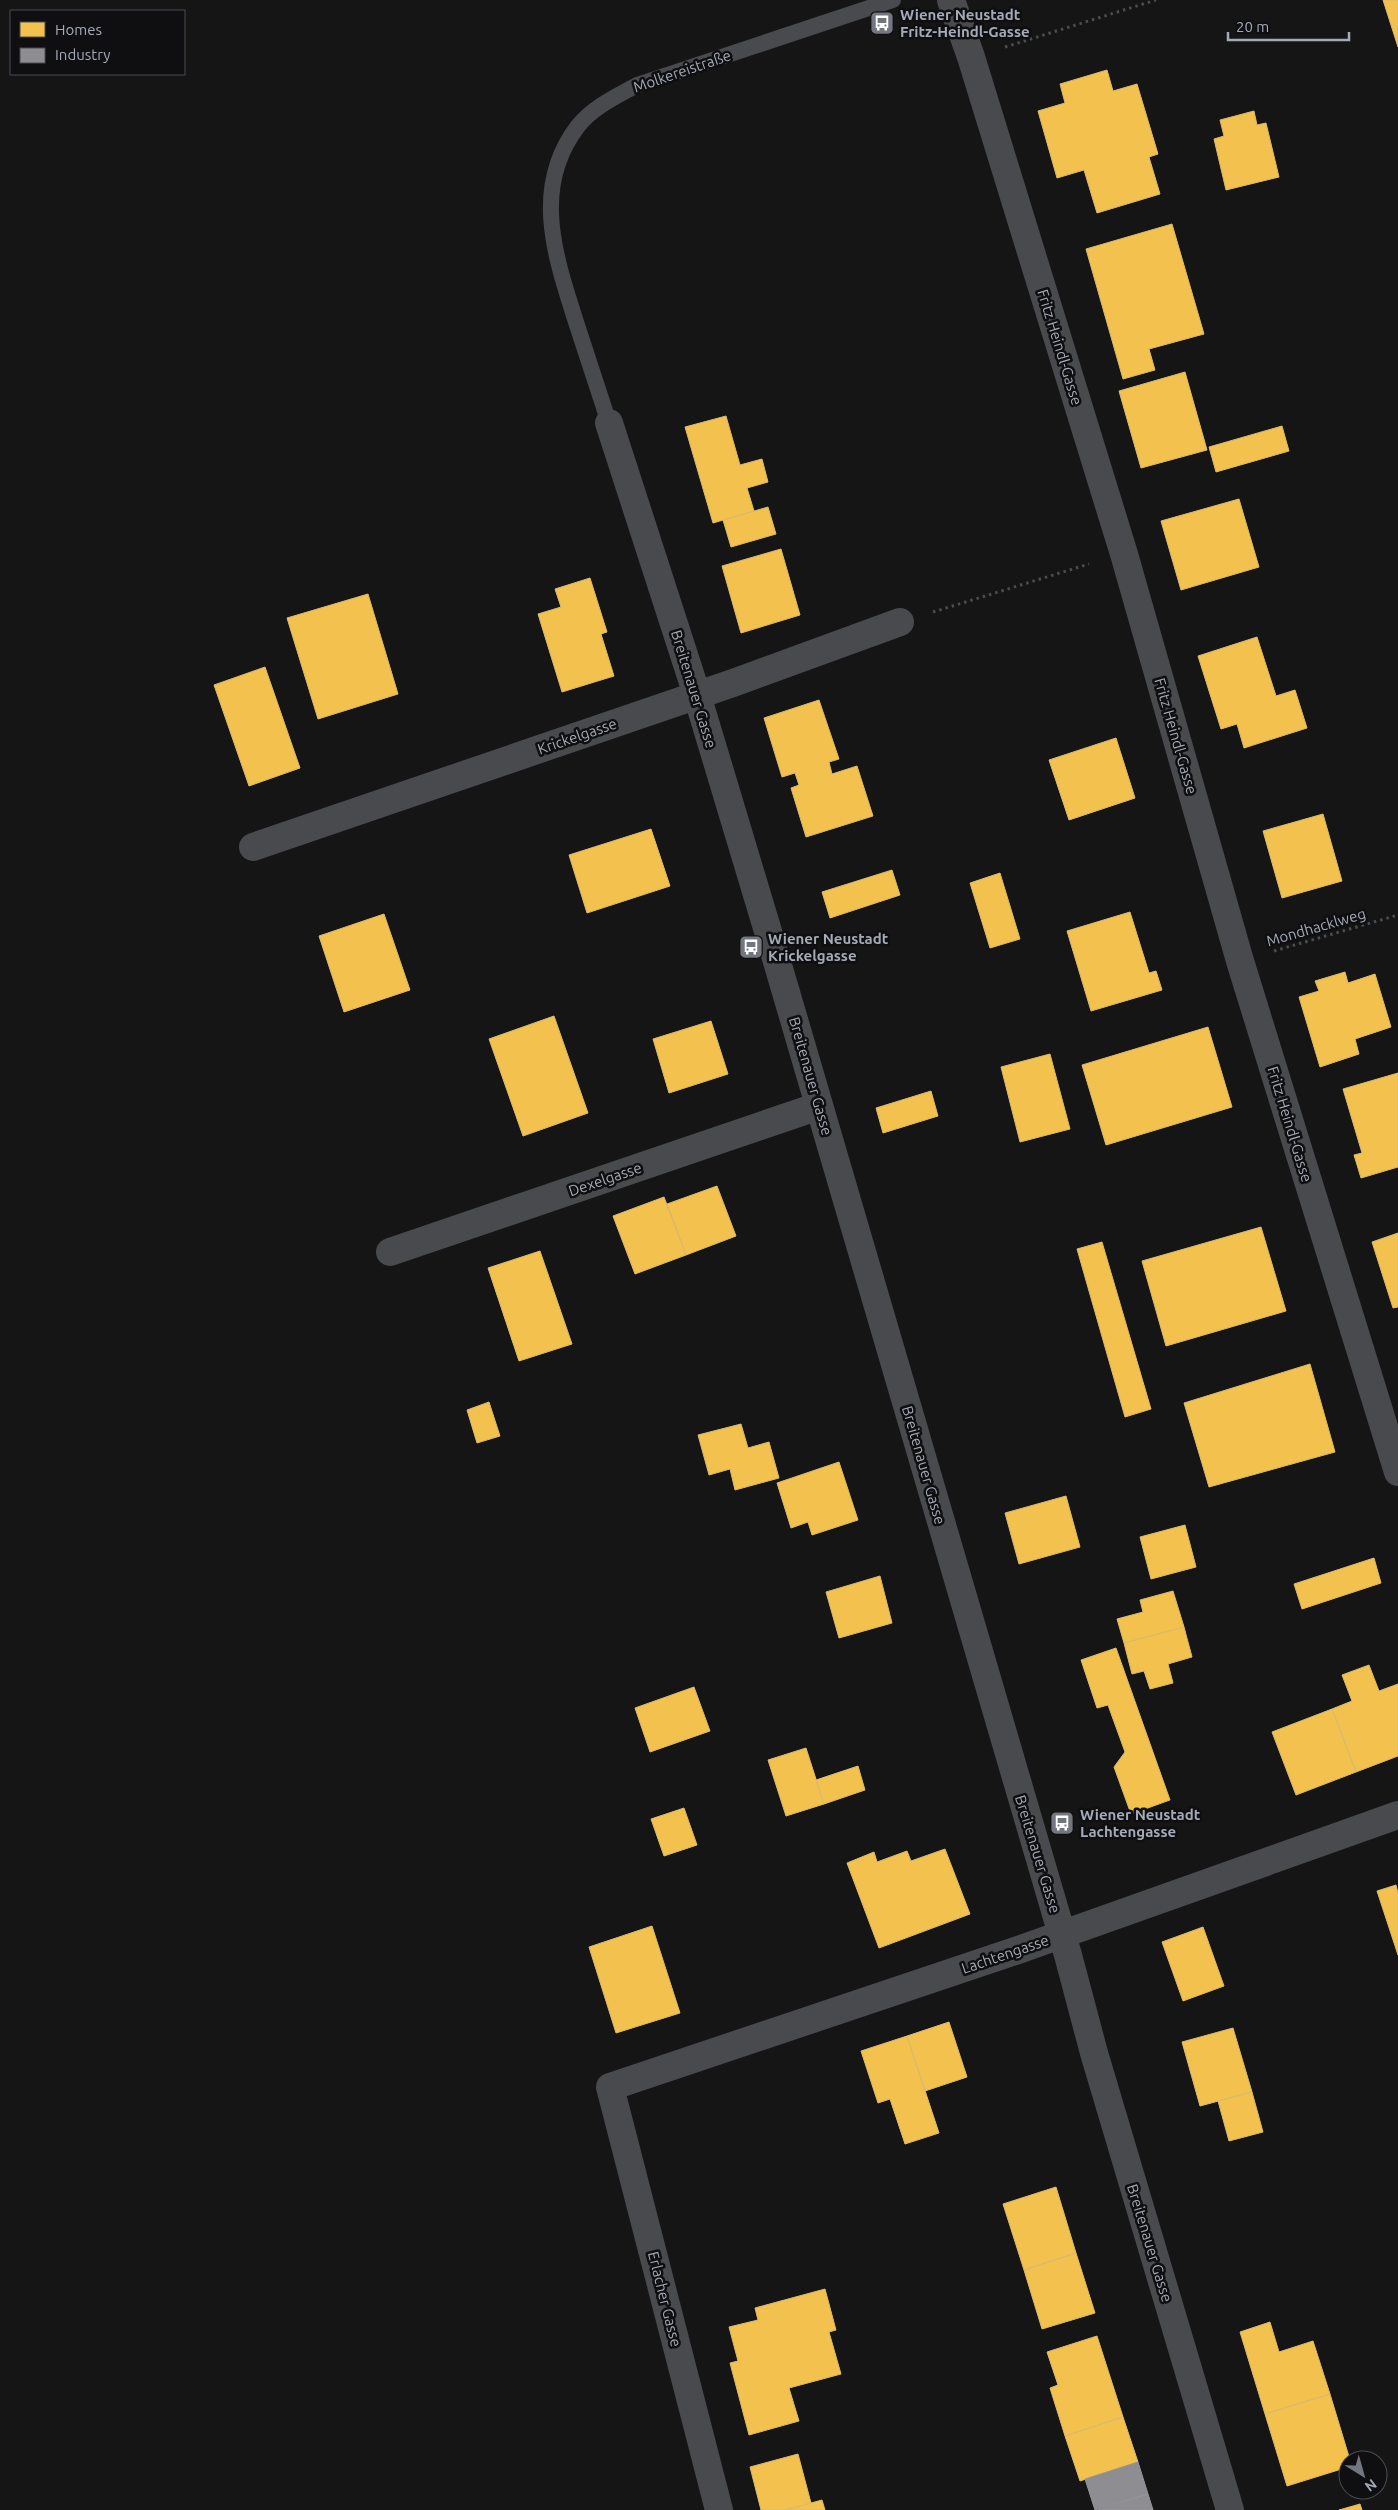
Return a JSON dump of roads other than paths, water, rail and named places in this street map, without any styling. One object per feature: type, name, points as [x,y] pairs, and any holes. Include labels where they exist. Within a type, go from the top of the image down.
[{"type":"street","name":"Fritz Heindl-Gasse","points":[[950,0],[971,58],[1124,554],[1240,961],[1398,1472]]},
{"type":"street","name":"Breitenauer Gasse","points":[[609,423],[697,695],[820,1106],[1062,1935],[1097,2062],[1230,2510]]},
{"type":"street","name":"Krickelgasse","points":[[253,847],[697,695],[900,622]]},
{"type":"street","name":"Dexelgasse","points":[[390,1252],[820,1106]]},
{"type":"street","name":"Lachtengasse","points":[[610,2087],[1062,1935],[1398,1815]]},
{"type":"street","name":"Erlacher Gasse","points":[[610,2087],[720,2510]]},
{"type":"lane","name":"Molkereistraße","points":[[609,423],[560,273],[553,242],[550,209],[553,181],[561,151],[579,124],[603,104],[637,85],[893,0]]},
{"type":"place","name":"Wiener Neustadt Fritz-Heindl-Gasse","points":[[882,23]]},
{"type":"place","name":"Wiener Neustadt Krickelgasse","points":[[751,947]]},
{"type":"place","name":"Wiener Neustadt Lachtengasse","points":[[1062,1823]]}]
